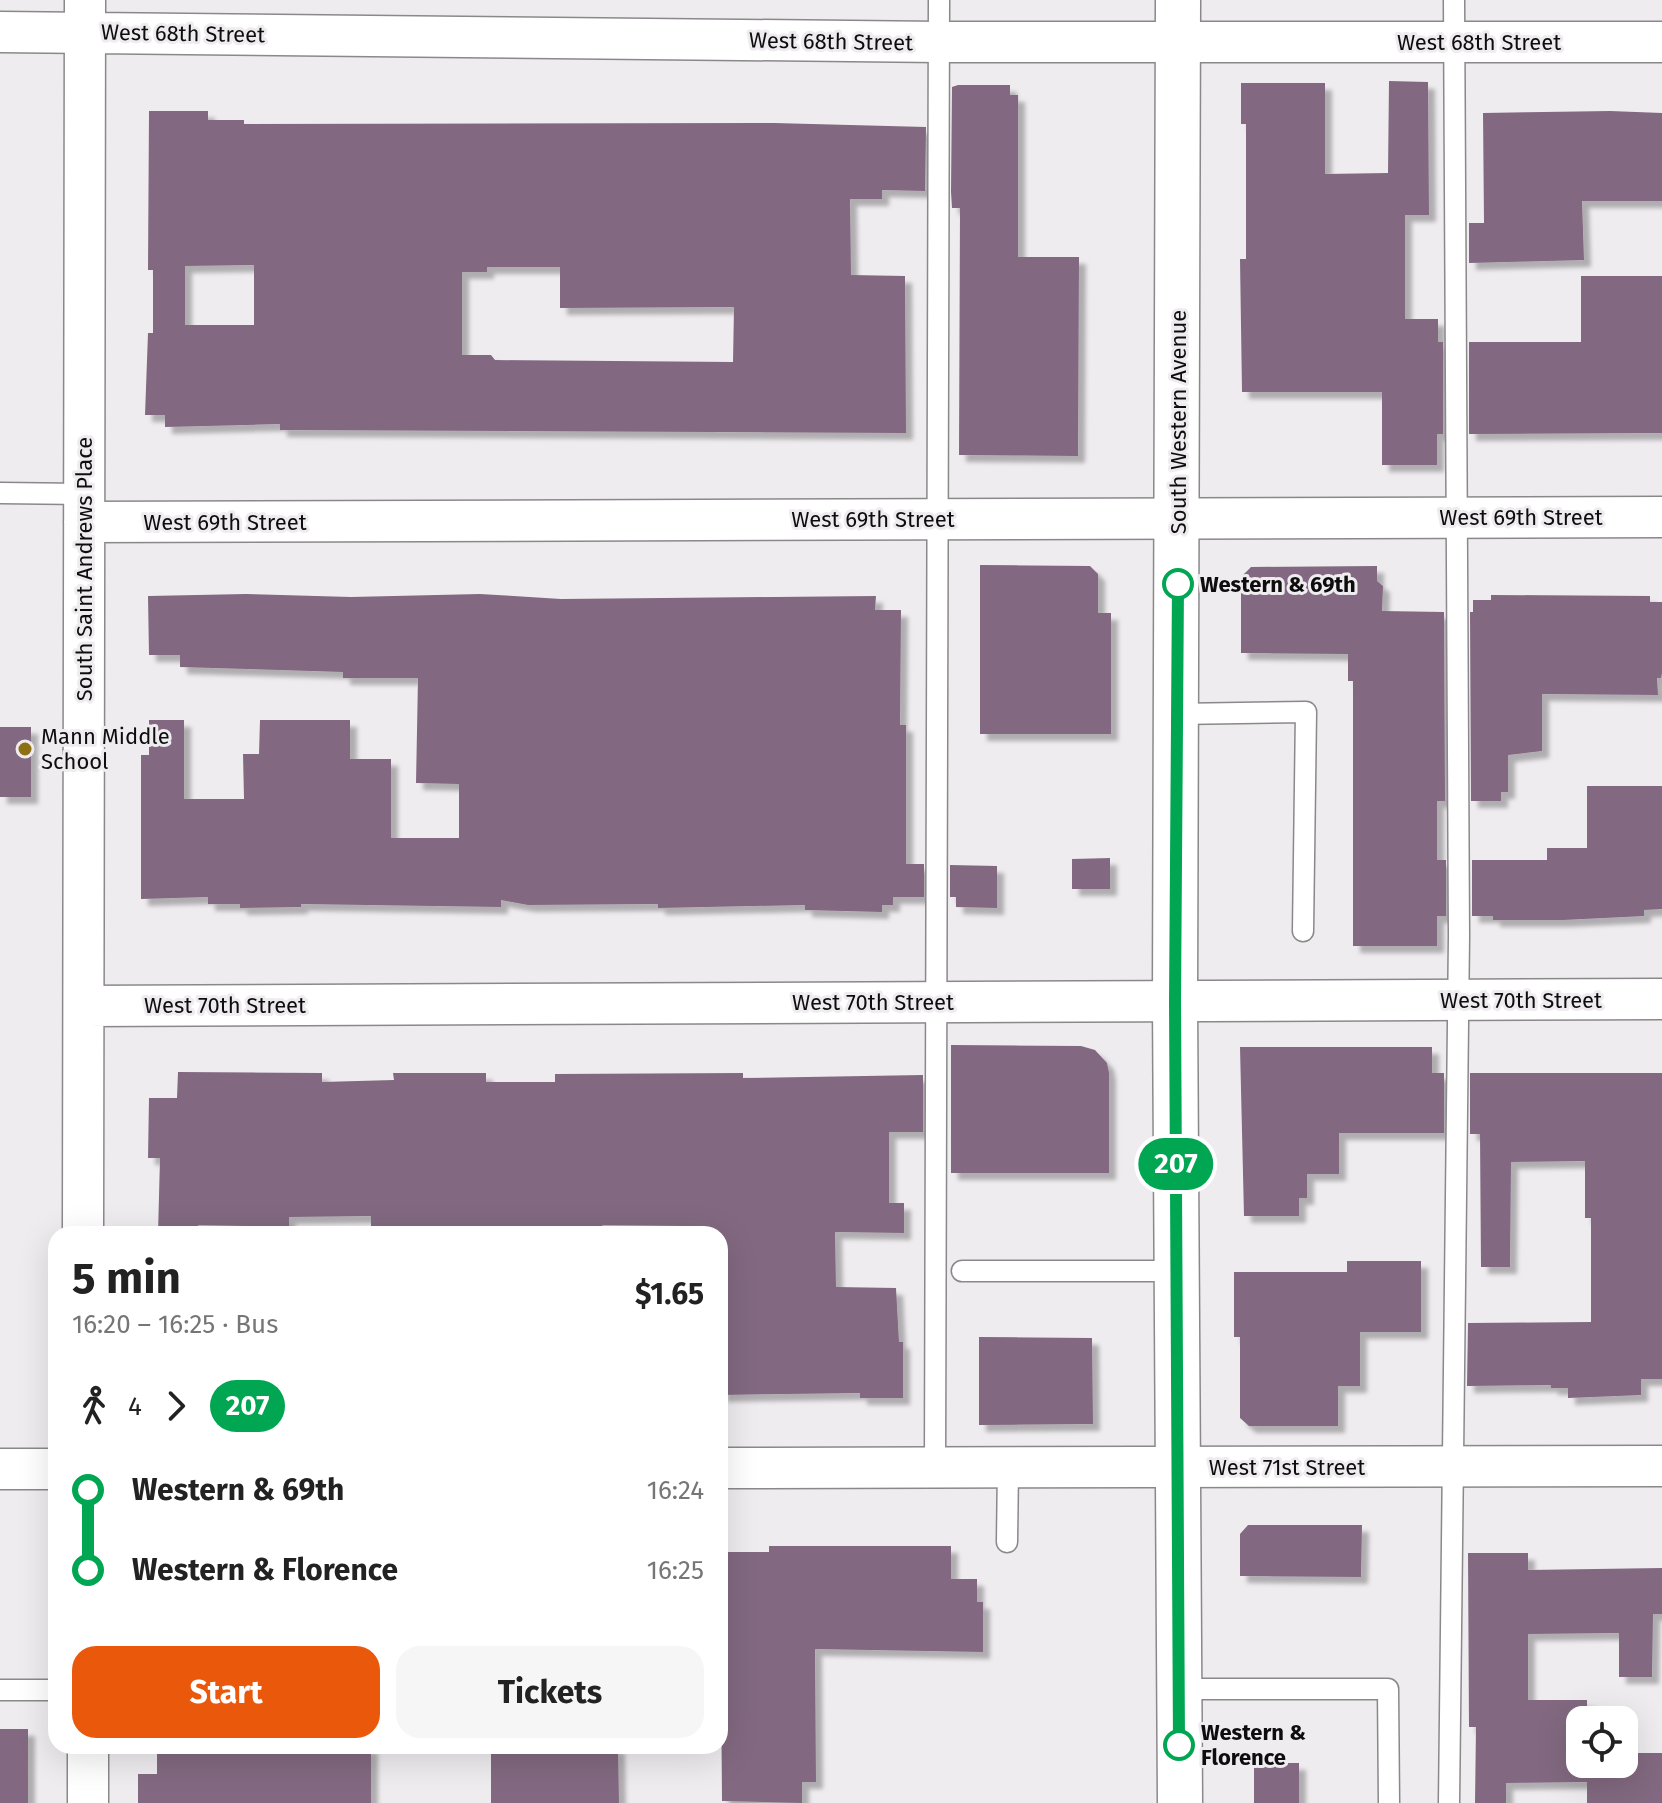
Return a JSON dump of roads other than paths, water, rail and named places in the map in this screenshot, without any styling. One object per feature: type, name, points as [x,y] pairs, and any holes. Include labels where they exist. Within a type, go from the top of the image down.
[{"type":"main road","name":"South Western Avenue","points":[[1178,20],[1175,1001],[1180,1803]]},
{"type":"street","name":"West 68th Street","points":[[0,32],[85,16],[939,42],[1178,20],[1454,42],[1662,42]]},
{"type":"street","name":"South Saint Andrews Place","points":[[83,1226],[85,16]]},
{"type":"street","name":"West 69th Street","points":[[84,508],[939,519],[1662,517]]},
{"type":"street","name":"West 70th Street","points":[[84,1006],[1662,999]]},
{"type":"street","name":"West 71st Street","points":[[728,1468],[1662,1466]]},
{"type":"street","points":[[0,1469],[48,1469]]},
{"type":"street","points":[[88,1754],[88,1803]]},
{"type":"lane","points":[[935,1468],[939,0]]},
{"type":"lane","points":[[1449,1803],[1459,1000],[1459,516],[1454,0]]},
{"type":"lane","points":[[0,493],[84,508]]},
{"type":"lane","points":[[1177,714],[1306,712],[1303,931]]},
{"type":"lane","points":[[962,1271],[1176,1271]]},
{"type":"lane","points":[[1007,1542],[1008,1468]]},
{"type":"lane","points":[[1179,1689],[1388,1689],[1389,1803]]},
{"type":"lane","points":[[0,1690],[48,1690]]},
{"type":"place","name":"Western & 69th","points":[[1178,584]]},
{"type":"place","name":"Mann Middle School","points":[[25,749]]},
{"type":"place","name":"Western & Florence","points":[[1179,1745]]}]
